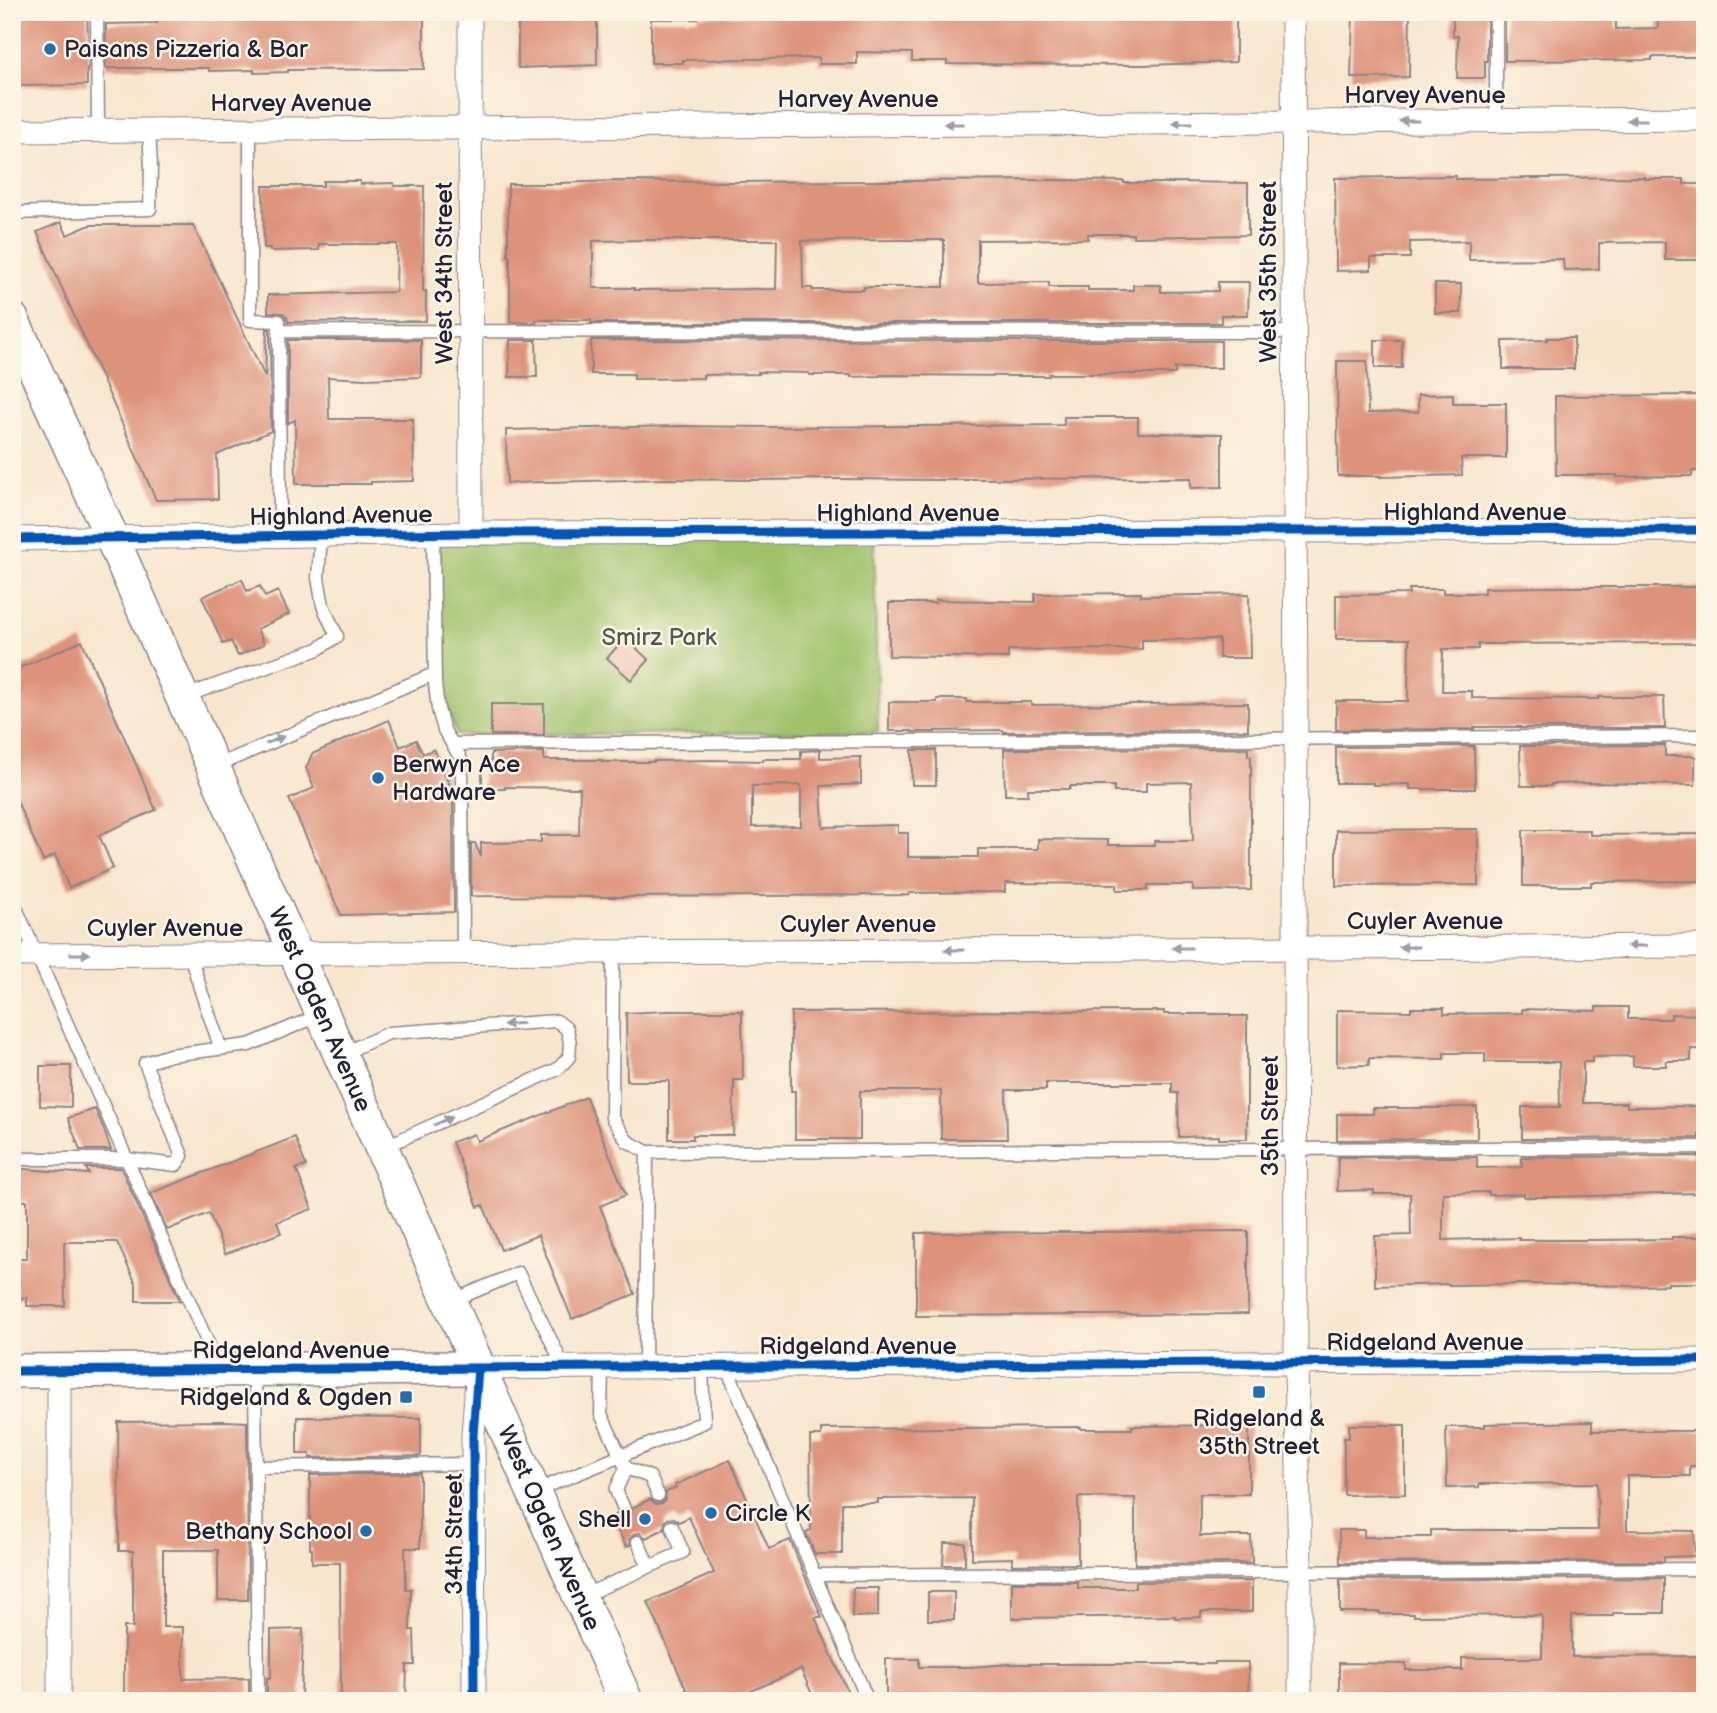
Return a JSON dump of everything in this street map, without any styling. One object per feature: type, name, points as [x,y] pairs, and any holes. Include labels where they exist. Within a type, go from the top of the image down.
[{"type":"main road","name":"West Ogden Avenue","points":[[12,318],[112,538],[626,1701]]},
{"type":"main road","name":"Ridgeland Avenue","points":[[12,1371],[478,1368]]},
{"type":"street","name":"West 34th Street","points":[[470,12],[471,533]]},
{"type":"street","name":"West 35th Street","points":[[1293,12],[1295,532]]},
{"type":"street","name":"Harvey Avenue","points":[[12,131],[1705,119]]},
{"type":"street","name":"Highland Avenue","points":[[12,539],[471,533],[1705,530]]},
{"type":"street","name":"35th Street","points":[[1295,532],[1296,1362],[1300,1701]]},
{"type":"street","name":"Cuyler Avenue","points":[[12,955],[1705,946]]},
{"type":"street","name":"Ridgeland Avenue","points":[[478,1368],[1705,1360]]},
{"type":"street","name":"34th Street","points":[[474,1701],[473,1435],[478,1368]]},
{"type":"street","points":[[59,1370],[59,1701]]},
{"type":"lane","points":[[97,12],[98,130]]},
{"type":"lane","points":[[1496,12],[1496,121]]},
{"type":"lane","points":[[250,129],[250,320],[279,321],[280,537]]},
{"type":"lane","points":[[12,213],[150,209],[149,130]]},
{"type":"lane","points":[[279,331],[1295,332]]},
{"type":"lane","points":[[433,534],[434,674],[438,709],[444,730],[460,757],[463,768],[463,952]]},
{"type":"lane","points":[[182,697],[318,649],[337,636],[323,606],[318,578],[321,536]]},
{"type":"lane","points":[[213,768],[434,674]]},
{"type":"lane","points":[[453,744],[1705,736]]},
{"type":"lane","points":[[12,899],[219,1369]]},
{"type":"lane","points":[[613,951],[612,1118],[627,1141],[647,1152],[1705,1147]]},
{"type":"lane","points":[[190,954],[221,1049]]},
{"type":"lane","points":[[12,1159],[127,1159],[176,1165],[182,1156],[145,1063],[170,1055],[249,1045],[321,1015]]},
{"type":"lane","points":[[339,1055],[389,1033],[557,1021],[567,1030],[569,1057],[558,1069],[381,1149]]},
{"type":"lane","points":[[645,1367],[647,1152]]},
{"type":"lane","points":[[449,1302],[518,1273],[564,1367]]},
{"type":"lane","points":[[533,1492],[704,1422],[702,1366]]},
{"type":"lane","points":[[726,1366],[867,1701]]},
{"type":"lane","points":[[601,1367],[601,1414],[626,1468],[650,1477],[658,1495]]},
{"type":"lane","points":[[256,1369],[258,1701]]},
{"type":"lane","points":[[256,1467],[473,1464]]},
{"type":"lane","points":[[624,1509],[616,1490],[626,1468]]},
{"type":"lane","points":[[579,1597],[683,1552],[672,1527]]},
{"type":"lane","points":[[638,1542],[649,1567]]},
{"type":"lane","points":[[814,1575],[1705,1570]]},
{"type":"green space","name":"Smirz Park","points":[[874,538],[878,732],[457,735],[442,689],[440,541]]},
{"type":"building","name":"Paisans Pizzeria & Bar","points":[[12,12],[87,12],[87,85],[12,86]]},
{"type":"building","points":[[157,12],[424,12],[424,69],[288,70],[254,73],[254,70],[209,71],[209,68],[106,68],[106,24],[157,23]]},
{"type":"building","points":[[518,12],[597,12],[597,65],[518,68]]},
{"type":"building","points":[[819,12],[1236,12],[1236,62],[1144,65],[947,64],[947,61],[912,61],[912,53],[857,52],[857,64],[819,64],[819,58],[651,63],[651,19]]},
{"type":"building","points":[[1353,12],[1410,12],[1409,77],[1351,78]]},
{"type":"building","points":[[1453,12],[1487,12],[1485,78],[1457,78],[1458,36],[1453,36]]},
{"type":"building","points":[[1505,12],[1616,14],[1616,29],[1658,28],[1658,12],[1705,12],[1705,57],[1505,61]]},
{"type":"building","points":[[1456,176],[1456,179],[1645,177],[1684,179],[1684,184],[1705,184],[1705,260],[1665,260],[1665,242],[1599,243],[1599,269],[1564,270],[1563,259],[1469,260],[1469,241],[1410,242],[1410,258],[1371,258],[1371,270],[1336,271],[1335,178]]},
{"type":"building","points":[[1054,180],[1248,183],[1248,235],[1133,237],[1133,234],[1088,234],[1088,239],[978,240],[978,283],[1049,282],[1049,287],[1088,287],[1088,290],[1133,290],[1133,285],[1161,285],[1161,292],[1218,291],[1218,282],[1249,282],[1248,315],[1221,315],[1221,323],[591,323],[591,320],[510,322],[508,184]],"holes":[[[777,240],[776,289],[593,288],[593,241]],[[944,240],[944,287],[864,287],[864,290],[803,288],[802,241]]]},
{"type":"building","points":[[323,181],[424,186],[423,291],[426,291],[426,321],[288,322],[283,313],[268,312],[268,295],[396,292],[397,244],[319,244],[319,250],[270,251],[270,248],[264,248],[263,186],[323,186]]},
{"type":"building","points":[[61,222],[67,235],[90,225],[193,225],[265,377],[267,329],[270,329],[271,431],[217,455],[218,499],[156,500],[37,232]]},
{"type":"building","points":[[1435,284],[1461,284],[1461,313],[1435,313]]},
{"type":"building","points":[[1574,338],[1574,369],[1503,369],[1503,341]]},
{"type":"building","points":[[288,340],[421,340],[421,377],[328,377],[329,419],[413,419],[414,481],[296,484],[295,420],[288,423]]},
{"type":"building","points":[[510,340],[536,340],[537,377],[509,377]]},
{"type":"building","points":[[591,340],[1221,341],[1221,368],[1175,368],[1175,374],[851,377],[758,372],[759,374],[703,375],[703,378],[634,379],[634,374],[591,374]]},
{"type":"building","points":[[1375,340],[1402,340],[1402,368],[1375,368]]},
{"type":"building","points":[[1337,361],[1367,361],[1368,413],[1418,412],[1418,395],[1453,394],[1453,403],[1506,403],[1506,458],[1461,458],[1462,475],[1338,476]]},
{"type":"building","points":[[1705,395],[1705,471],[1692,471],[1692,476],[1556,475],[1555,396]]},
{"type":"building","points":[[1064,417],[1138,417],[1138,433],[1222,434],[1222,487],[1191,488],[1191,478],[667,479],[507,483],[506,430],[679,426],[1064,425]]},
{"type":"building","points":[[242,579],[247,591],[260,586],[265,597],[278,591],[289,614],[257,629],[264,644],[238,656],[231,641],[223,644],[202,597]]},
{"type":"building","points":[[1702,587],[1702,643],[1478,644],[1478,649],[1443,649],[1442,691],[1472,691],[1472,698],[1664,697],[1665,728],[1474,727],[1336,730],[1336,701],[1408,701],[1409,639],[1336,639],[1336,595],[1409,594],[1409,589],[1443,589],[1443,593],[1484,593],[1484,588]]},
{"type":"building","points":[[1141,593],[1141,596],[1249,594],[1250,658],[1219,658],[1219,639],[1142,640],[1142,649],[1008,650],[1008,658],[889,656],[889,603],[936,603],[936,600],[1035,602],[1035,594]]},
{"type":"building","points":[[625,638],[649,660],[631,680],[607,658]]},
{"type":"building","points":[[82,641],[156,810],[99,835],[113,868],[69,888],[55,855],[43,861],[12,790],[12,671]]},
{"type":"building","points":[[937,699],[1031,702],[1031,705],[1248,703],[1248,730],[889,731],[889,702],[937,702]]},
{"type":"building","points":[[491,704],[544,704],[544,735],[491,735]]},
{"type":"building","points":[[389,720],[400,747],[416,740],[423,754],[434,749],[453,793],[454,912],[341,915],[289,799],[314,788],[306,768],[312,754]]},
{"type":"building","points":[[1665,745],[1665,756],[1695,756],[1695,785],[1588,783],[1521,786],[1520,746]]},
{"type":"building","points":[[1474,746],[1475,789],[1410,789],[1410,784],[1336,783],[1336,747]]},
{"type":"building","points":[[1248,748],[1248,756],[1251,756],[1251,890],[1193,891],[1193,885],[1148,885],[1148,890],[1117,890],[1117,884],[1005,883],[1005,892],[909,895],[471,896],[471,843],[475,843],[481,857],[481,843],[541,842],[541,835],[579,835],[580,788],[482,789],[482,761],[491,761],[491,753],[544,752],[544,760],[602,762],[801,759],[801,751],[820,750],[820,758],[861,757],[861,784],[821,786],[823,827],[898,825],[898,833],[908,833],[908,857],[978,857],[978,849],[1038,849],[1038,839],[1108,840],[1108,845],[1154,845],[1154,841],[1193,841],[1191,782],[1146,783],[1146,792],[1114,792],[1114,786],[1070,786],[1070,789],[1028,789],[1028,795],[1005,795],[1004,749]],"holes":[[[801,785],[801,826],[752,827],[752,786]]]},
{"type":"building","points":[[912,750],[936,750],[936,785],[912,785]]},
{"type":"building","points":[[1478,829],[1478,885],[1336,886],[1336,830]]},
{"type":"building","points":[[1523,830],[1590,830],[1590,835],[1703,834],[1703,881],[1591,882],[1591,886],[1523,886]]},
{"type":"building","points":[[1596,1007],[1628,1007],[1628,1019],[1671,1019],[1671,1014],[1703,1015],[1704,1049],[1691,1049],[1691,1061],[1666,1061],[1666,1066],[1633,1066],[1633,1056],[1592,1057],[1592,1062],[1583,1062],[1583,1103],[1627,1103],[1627,1107],[1703,1106],[1703,1135],[1699,1135],[1699,1138],[1522,1139],[1522,1107],[1560,1107],[1559,1062],[1485,1062],[1485,1053],[1444,1053],[1444,1059],[1369,1058],[1369,1065],[1337,1066],[1337,1010],[1411,1011],[1411,1008],[1444,1008],[1444,1014],[1522,1013],[1522,1009],[1596,1011]]},
{"type":"building","points":[[742,1011],[743,1080],[734,1080],[733,1135],[693,1135],[693,1139],[669,1139],[669,1081],[627,1081],[626,1013]]},
{"type":"building","points":[[1164,1011],[1164,1014],[1247,1016],[1247,1139],[1219,1139],[1219,1136],[1179,1137],[1178,1093],[1172,1093],[1172,1083],[1046,1083],[1046,1090],[1006,1090],[1007,1139],[941,1139],[941,1091],[860,1091],[860,1139],[795,1139],[795,1091],[791,1091],[791,1012]]},
{"type":"building","points":[[40,1066],[71,1066],[71,1107],[40,1106]]},
{"type":"building","points":[[586,1097],[626,1195],[600,1206],[635,1294],[572,1319],[538,1235],[501,1250],[483,1205],[478,1207],[452,1142],[474,1134],[477,1141]]},
{"type":"building","points":[[1477,1107],[1477,1139],[1337,1140],[1337,1114],[1373,1114],[1373,1108]]},
{"type":"building","points":[[95,1109],[111,1150],[80,1150],[68,1118]]},
{"type":"building","points":[[295,1137],[306,1166],[296,1169],[312,1209],[277,1222],[281,1233],[225,1254],[209,1213],[167,1230],[151,1193]]},
{"type":"building","points":[[1699,1156],[1699,1193],[1524,1197],[1524,1194],[1489,1195],[1489,1192],[1443,1193],[1443,1240],[1704,1237],[1705,1283],[1636,1286],[1375,1286],[1375,1236],[1411,1235],[1410,1194],[1374,1194],[1374,1190],[1337,1191],[1338,1157],[1477,1157],[1477,1168],[1522,1167],[1522,1157]]},
{"type":"building","points":[[12,1168],[89,1174],[86,1168],[121,1168],[180,1301],[136,1301],[136,1284],[117,1242],[64,1242],[65,1306],[27,1306],[27,1298],[12,1298],[12,1258],[27,1258],[27,1201],[12,1200]]},
{"type":"building","points":[[1248,1231],[1248,1314],[916,1316],[916,1233]]},
{"type":"building","points":[[297,1417],[421,1418],[421,1454],[310,1458],[310,1454],[297,1454]]},
{"type":"building","points":[[118,1422],[247,1422],[248,1600],[218,1600],[218,1550],[163,1550],[163,1627],[183,1627],[183,1679],[249,1678],[249,1701],[124,1701],[124,1627],[133,1627],[133,1551],[119,1551]]},
{"type":"building","points":[[1592,1422],[1592,1431],[1704,1431],[1704,1466],[1690,1466],[1690,1476],[1627,1476],[1627,1530],[1694,1531],[1695,1556],[1664,1557],[1664,1561],[1340,1563],[1339,1530],[1364,1530],[1364,1537],[1431,1537],[1431,1530],[1598,1530],[1597,1483],[1479,1484],[1479,1487],[1447,1488],[1446,1427]]},
{"type":"building","points":[[1249,1425],[1249,1494],[1200,1494],[1200,1536],[1251,1536],[1252,1563],[1135,1564],[1135,1498],[1078,1497],[1078,1564],[1012,1565],[1012,1558],[972,1559],[972,1498],[878,1499],[878,1503],[842,1503],[842,1554],[815,1554],[806,1533],[811,1530],[810,1436],[821,1436],[821,1429],[1132,1429],[1132,1426]]},
{"type":"building","points":[[1349,1425],[1405,1425],[1405,1494],[1344,1495],[1344,1438],[1349,1438]]},
{"type":"building","points":[[730,1460],[769,1549],[790,1540],[822,1617],[815,1617],[852,1701],[815,1701],[801,1669],[729,1701],[691,1701],[648,1602],[714,1573],[689,1517],[679,1522],[674,1518],[668,1519],[664,1529],[646,1538],[640,1533],[634,1534],[629,1540],[630,1545],[626,1547],[612,1517],[617,1514],[622,1518],[628,1517],[632,1508],[650,1499],[656,1504],[662,1503],[666,1492],[676,1488],[675,1485]]},
{"type":"building","points":[[420,1473],[420,1548],[405,1548],[406,1589],[411,1589],[410,1630],[414,1630],[415,1665],[407,1665],[406,1701],[341,1701],[340,1563],[312,1563],[310,1475]]},
{"type":"building","points":[[944,1543],[965,1543],[965,1565],[943,1565]]},
{"type":"building","points":[[1664,1578],[1664,1613],[1572,1616],[1572,1657],[1705,1656],[1705,1701],[1339,1701],[1339,1663],[1406,1664],[1406,1670],[1462,1670],[1462,1658],[1542,1658],[1542,1615],[1414,1616],[1380,1612],[1340,1612],[1340,1580]]},
{"type":"building","points":[[1252,1581],[1252,1612],[1201,1612],[1201,1617],[1175,1618],[1012,1618],[1012,1582],[1078,1582],[1078,1588],[1135,1588],[1135,1582]]},
{"type":"building","points":[[853,1588],[878,1588],[878,1616],[852,1617]]},
{"type":"building","points":[[928,1592],[954,1592],[954,1620],[928,1620]]},
{"type":"building","points":[[303,1629],[301,1701],[267,1701],[267,1678],[271,1678],[271,1630]]},
{"type":"building","points":[[886,1659],[919,1659],[919,1667],[1248,1662],[1249,1701],[886,1701]]},
{"type":"cycle path","points":[[12,539],[471,533],[1705,530]]},
{"type":"cycle path","points":[[12,1371],[1705,1360]]},
{"type":"cycle path","points":[[474,1701],[473,1435],[478,1368]]},
{"type":"place","name":"Paisans Pizzeria & Bar","points":[[50,49]]},
{"type":"place","name":"Berwyn Ace Hardware","points":[[378,778]]},
{"type":"place","name":"Ridgeland & 35th Street","points":[[1259,1392]]},
{"type":"place","name":"Ridgeland & Ogden","points":[[406,1397]]},
{"type":"place","name":"Circle K","points":[[711,1513]]},
{"type":"place","name":"Shell","points":[[645,1519]]},
{"type":"place","name":"Bethany School","points":[[366,1531]]}]
